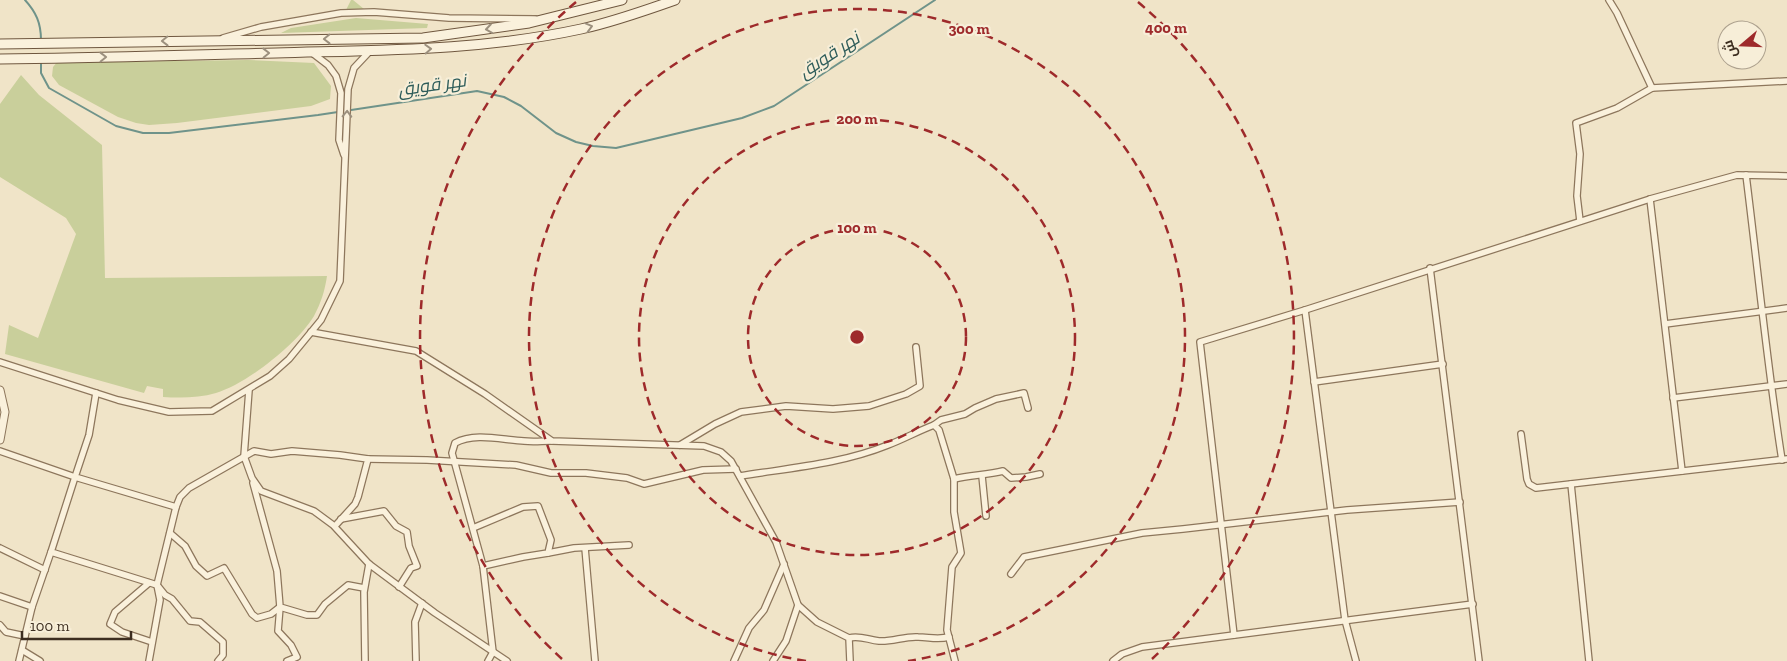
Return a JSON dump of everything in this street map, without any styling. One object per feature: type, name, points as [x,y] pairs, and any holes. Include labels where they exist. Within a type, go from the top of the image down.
[{"type":"main road","points":[[0,44],[423,38],[529,23],[622,0]]},
{"type":"main road","points":[[0,59],[370,51],[455,47],[521,40],[582,29],[675,0]]},
{"type":"street","points":[[1609,0],[1652,88]]},
{"type":"street","points":[[215,40],[261,27],[341,13],[374,12],[449,18],[547,19]]},
{"type":"street","points":[[0,362],[96,393],[169,412],[212,411],[270,376],[289,359],[320,320],[340,281],[348,89],[354,68],[370,51]]},
{"type":"street","points":[[310,52],[328,65],[336,76],[341,93],[340,140],[345,158]]},
{"type":"street","points":[[1580,221],[1577,196],[1580,154],[1576,123],[1617,108],[1652,88],[1787,81]]},
{"type":"street","points":[[1234,635],[1200,342],[1650,199],[1737,174],[1787,176]]},
{"type":"street","points":[[1520,434],[1527,479],[1529,484],[1538,488],[1785,459],[1770,386],[1763,311],[1746,175]]},
{"type":"street","points":[[1650,199],[1682,471]]},
{"type":"street","points":[[1430,268],[1479,661]]},
{"type":"street","points":[[1665,324],[1787,308]]},
{"type":"street","points":[[1305,310],[1345,620],[1356,661]]},
{"type":"street","points":[[311,332],[416,351],[485,394],[552,441]]},
{"type":"street","points":[[680,445],[741,412],[786,406],[833,409],[869,406],[906,394],[920,386],[916,347]]},
{"type":"street","points":[[1314,382],[1443,364]]},
{"type":"street","points":[[1673,398],[1787,384]]},
{"type":"street","points":[[0,390],[5,412],[0,440]]},
{"type":"street","points":[[249,390],[244,456],[252,478],[277,571],[280,607],[278,631],[291,644],[297,657],[287,661]]},
{"type":"street","points":[[19,661],[32,607],[89,435],[96,393]]},
{"type":"street","points":[[740,476],[804,467],[887,446],[942,420],[965,414],[996,399],[1024,393],[1028,408]]},
{"type":"street","points":[[934,425],[940,430],[954,479],[954,512],[961,553],[952,567],[947,630],[955,661]]},
{"type":"street","points":[[488,661],[493,652],[483,566],[452,453],[455,443],[464,438],[704,446],[721,452],[731,461],[736,469],[776,542],[798,605],[817,622],[849,638],[858,635],[878,641],[889,641],[917,637],[937,639],[949,637]]},
{"type":"street","points":[[0,451],[74,477],[176,507]]},
{"type":"street","points":[[149,661],[160,600],[156,585],[180,497],[189,488],[254,451],[271,454],[292,451],[347,455],[368,459],[516,465],[551,473],[586,473],[627,478],[644,484],[703,470],[736,469]]},
{"type":"street","points":[[335,526],[355,504],[368,459]]},
{"type":"street","points":[[954,479],[1004,471],[1011,478],[1040,474]]},
{"type":"street","points":[[982,476],[986,516]]},
{"type":"street","points":[[252,478],[261,491],[314,511],[335,526],[369,564],[399,587],[507,661]]},
{"type":"street","points":[[1571,484],[1589,661]]},
{"type":"street","points":[[1011,574],[1024,557],[1142,533],[1332,511],[1460,502]]},
{"type":"street","points":[[474,528],[523,507],[538,506],[550,540],[548,553]]},
{"type":"street","points":[[340,520],[384,511],[396,526],[407,532],[409,546],[417,566],[411,568],[399,587]]},
{"type":"street","points":[[170,533],[185,546],[196,566],[207,576],[224,568],[252,614],[257,618],[272,614],[280,607]]},
{"type":"street","points":[[483,566],[523,556],[574,548],[629,545]]},
{"type":"street","points":[[0,548],[45,570]]},
{"type":"street","points":[[585,548],[595,661]]},
{"type":"street","points":[[51,552],[156,585],[165,595],[172,598],[190,621],[200,622],[223,642],[223,655],[218,661]]},
{"type":"street","points":[[365,661],[364,588],[369,564]]},
{"type":"street","points":[[734,661],[749,628],[764,610],[784,564]]},
{"type":"street","points":[[149,583],[116,612],[110,624],[122,632],[152,642]]},
{"type":"street","points":[[280,607],[307,615],[317,615],[325,604],[348,585],[364,588]]},
{"type":"street","points":[[0,596],[32,607]]},
{"type":"street","points":[[416,661],[415,622],[422,603]]},
{"type":"street","points":[[1113,661],[1122,654],[1142,647],[1473,604]]},
{"type":"street","points":[[773,661],[786,641],[798,605]]},
{"type":"street","points":[[0,625],[6,632],[25,636]]},
{"type":"street","points":[[849,638],[850,661]]},
{"type":"street","points":[[22,650],[40,661]]},
{"type":"green space","points":[[351,0],[353,0],[364,9],[346,10]]},
{"type":"green space","points":[[356,18],[428,24],[427,28],[281,33],[291,28]]},
{"type":"green space","points":[[248,60],[314,63],[331,86],[330,99],[311,106],[149,125],[118,117],[59,85],[52,76],[53,67],[58,61]]},
{"type":"green space","points":[[21,75],[39,95],[102,145],[105,278],[327,276],[314,316],[284,350],[256,372],[228,388],[216,393],[190,397],[163,397],[163,389],[147,386],[144,393],[5,354],[9,325],[38,338],[76,234],[66,218],[0,177],[0,104]]},
{"type":"waterway","name":"نهر قويق","points":[[25,0],[37,18],[41,40]]},
{"type":"waterway","name":"نهر قويق","points":[[41,62],[41,73],[49,88],[116,126],[143,133],[169,133],[318,115],[477,91],[504,97],[521,106],[556,133],[576,142],[616,148],[742,118],[774,106],[935,0]]}]
